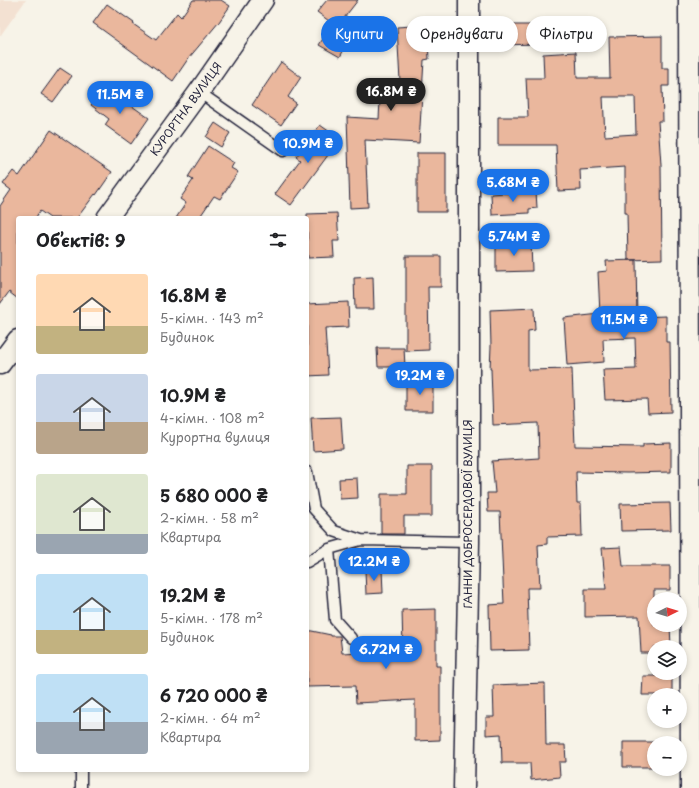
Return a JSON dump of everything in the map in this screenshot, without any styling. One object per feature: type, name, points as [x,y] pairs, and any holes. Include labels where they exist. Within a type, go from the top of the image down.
[{"type":"street","name":"КУРОРТНА ВУЛИЦЯ","points":[[108,216],[264,0]]},
{"type":"street","name":"ГАННИ ДОБРОСЕРДОВОЇ ВУЛИЦЯ","points":[[464,788],[469,542],[469,0]]},
{"type":"street","points":[[689,0],[690,788]]},
{"type":"street","points":[[0,364],[16,343]]},
{"type":"lane","points":[[199,92],[283,151]]},
{"type":"lane","points":[[309,490],[311,509],[334,531],[361,540]]},
{"type":"lane","points":[[309,561],[329,548],[361,540],[469,542]]},
{"type":"lane","points":[[329,548],[335,620],[351,638]]},
{"type":"lane","points":[[81,772],[81,788]]},
{"type":"shaded area","points":[[0,0],[26,0],[0,36]]},
{"type":"building","points":[[193,0],[221,0],[230,6],[219,22],[188,59],[173,81],[93,23],[107,4],[156,40],[177,13],[181,17]]},
{"type":"building","points":[[327,0],[358,0],[346,16],[322,16],[317,12]]},
{"type":"building","points":[[518,25],[526,25],[526,44],[518,45]]},
{"type":"building","points":[[406,26],[406,52],[429,52],[429,59],[424,60],[419,143],[365,140],[368,207],[350,208],[347,117],[379,119],[380,100],[395,100],[396,81],[400,81],[398,27]]},
{"type":"building","points":[[662,36],[662,68],[669,68],[669,86],[662,86],[663,121],[658,121],[661,165],[662,259],[628,260],[627,213],[625,213],[625,167],[580,170],[581,190],[558,191],[556,145],[498,145],[498,117],[528,117],[526,78],[544,78],[543,54],[576,52],[577,78],[610,78],[609,37]],"holes":[[[603,97],[635,97],[636,134],[605,136]]]},
{"type":"building","points":[[331,52],[343,52],[340,57]]},
{"type":"building","points":[[281,62],[301,77],[288,97],[296,103],[281,125],[252,105]]},
{"type":"building","points":[[60,68],[72,76],[53,102],[41,94]]},
{"type":"building","points":[[105,87],[149,118],[131,144],[105,125],[109,119],[91,105]]},
{"type":"building","points":[[215,123],[230,133],[221,147],[206,137]]},
{"type":"building","points":[[320,125],[340,139],[291,205],[275,194],[300,160],[296,157]]},
{"type":"building","points":[[51,130],[112,172],[96,195],[95,194],[78,216],[47,216],[40,211],[36,216],[16,216],[16,297],[9,292],[0,304],[0,206],[11,190],[3,184],[13,171],[19,176]]},
{"type":"building","points":[[208,146],[234,163],[231,168],[238,172],[220,199],[214,196],[200,216],[177,216],[186,203],[180,199],[193,180],[188,177]]},
{"type":"building","points":[[417,153],[446,153],[446,212],[417,212]]},
{"type":"building","points":[[536,191],[537,208],[529,209],[529,213],[492,215],[491,194]]},
{"type":"building","points":[[337,213],[339,241],[333,241],[334,257],[309,258],[309,216],[307,216],[307,214]]},
{"type":"building","points":[[531,242],[532,271],[496,272],[496,243]]},
{"type":"building","points":[[406,256],[441,256],[441,287],[428,287],[429,350],[406,351]]},
{"type":"building","points":[[636,260],[637,317],[666,316],[666,342],[670,342],[671,412],[648,413],[647,399],[605,400],[603,370],[636,369],[635,338],[603,339],[604,362],[567,365],[564,318],[600,314],[598,272],[607,271],[606,261]]},
{"type":"building","points":[[373,277],[374,309],[355,309],[354,278]]},
{"type":"building","points":[[348,302],[349,327],[325,328],[328,375],[309,376],[309,304]]},
{"type":"building","points":[[534,308],[535,330],[528,331],[528,370],[572,369],[575,446],[643,447],[643,444],[671,443],[671,472],[576,472],[577,503],[581,503],[582,536],[547,537],[547,544],[538,545],[540,588],[527,588],[529,650],[490,651],[489,605],[504,604],[500,512],[488,512],[487,493],[495,493],[492,461],[539,458],[538,423],[493,425],[490,369],[490,310]]},
{"type":"building","points":[[377,348],[404,348],[405,367],[378,367]]},
{"type":"building","points":[[433,380],[433,411],[406,411],[406,381]]},
{"type":"building","points":[[341,417],[343,449],[313,451],[311,418]]},
{"type":"building","points":[[407,466],[432,466],[432,516],[404,516],[404,534],[381,534],[381,494],[407,494]]},
{"type":"building","points":[[357,478],[358,498],[340,499],[339,479]]},
{"type":"building","points":[[670,503],[671,530],[621,531],[620,504]]},
{"type":"building","points":[[621,547],[623,566],[670,566],[670,590],[654,590],[654,592],[647,592],[647,632],[670,632],[671,640],[647,640],[647,653],[641,653],[639,616],[585,617],[585,589],[606,589],[602,548]]},
{"type":"building","points":[[382,569],[383,593],[366,594],[365,570]]},
{"type":"building","points":[[436,609],[436,666],[440,666],[440,740],[415,741],[415,700],[356,703],[355,686],[309,687],[309,630],[331,636],[340,636],[342,653],[403,650],[402,610]]},
{"type":"building","points":[[643,676],[647,676],[647,680],[672,680],[672,688],[647,688],[647,695],[642,695]]},
{"type":"building","points":[[545,683],[546,745],[565,745],[566,762],[559,762],[560,777],[531,780],[530,763],[502,763],[501,734],[486,735],[486,717],[494,717],[493,685]]},
{"type":"building","points":[[623,742],[647,742],[647,767],[623,767]]}]
